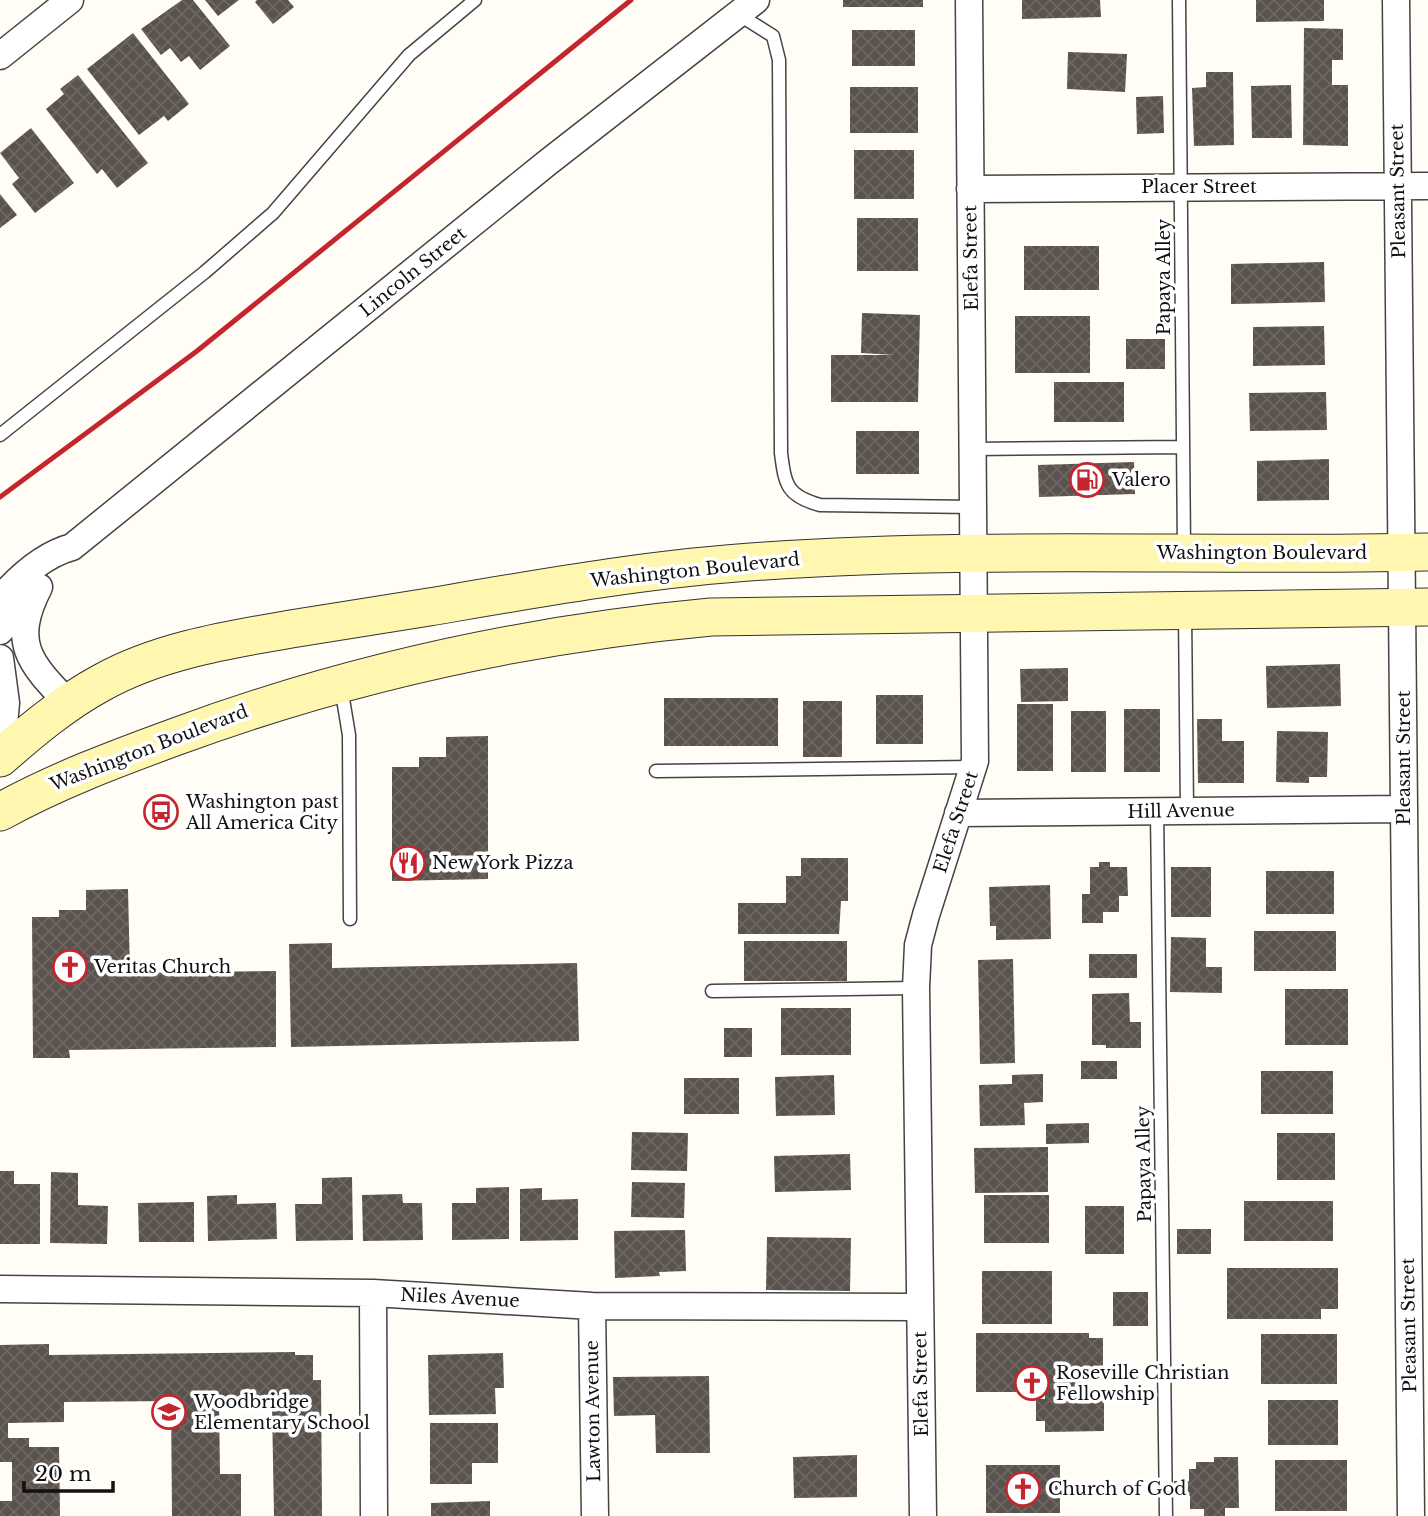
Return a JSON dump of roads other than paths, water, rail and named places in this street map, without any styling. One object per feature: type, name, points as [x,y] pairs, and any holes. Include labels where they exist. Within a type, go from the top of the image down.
[{"type":"main road","name":"Washington Boulevard","points":[[0,757],[33,729],[100,684],[137,666],[208,645],[630,573],[718,564],[844,557],[1415,552]]},
{"type":"main road","name":"Washington Boulevard","points":[[0,812],[41,789],[115,759],[268,704],[340,683],[467,653],[631,625],[711,617],[1416,607]]},
{"type":"street","points":[[0,56],[70,0]]},
{"type":"street","name":"Elefa Street","points":[[923,1516],[916,988],[918,945],[975,761],[969,0]]},
{"type":"street","name":"Pleasant Street","points":[[1396,0],[1398,186],[1416,607],[1403,809],[1411,1516]]},
{"type":"street","name":"Lincoln Street","points":[[0,599],[26,572],[72,547],[547,163],[747,7]]},
{"type":"street","name":"Placer Street","points":[[970,190],[1428,186]]},
{"type":"street","name":"Lincoln Street","points":[[0,631],[67,558],[72,547]]},
{"type":"street","name":"Lincoln Street","points":[[39,587],[28,608],[25,629],[28,650],[38,671],[69,704]]},
{"type":"street","points":[[0,658],[6,703],[0,757]]},
{"type":"street","name":"Hill Avenue","points":[[958,813],[1403,809]]},
{"type":"street","name":"Niles Avenue","points":[[0,1289],[373,1293],[592,1306],[919,1307]]},
{"type":"street","points":[[373,1293],[374,1516]]},
{"type":"street","name":"Lawton Avenue","points":[[592,1306],[595,1516]]},
{"type":"lane","points":[[0,435],[205,272],[273,213],[409,55],[475,0]]},
{"type":"lane","name":"Papaya Alley","points":[[1179,0],[1185,553]]},
{"type":"lane","points":[[747,7],[773,36],[779,60],[781,453],[785,482],[799,499],[820,505],[974,507]]},
{"type":"lane","points":[[974,449],[1182,447]]},
{"type":"lane","points":[[1185,610],[1186,811]]},
{"type":"lane","points":[[340,683],[349,734],[350,919]]},
{"type":"lane","points":[[656,771],[973,767]]},
{"type":"lane","name":"Papaya Alley","points":[[1157,811],[1166,1516]]},
{"type":"lane","points":[[712,991],[916,988]]},
{"type":"railway","points":[[0,497],[197,351],[631,0]]},
{"type":"place","name":"Valero","points":[[1087,480]]},
{"type":"place","name":"Washington past All America City","points":[[161,812]]},
{"type":"place","name":"New York Pizza","points":[[408,863]]},
{"type":"place","name":"Veritas Church","points":[[70,967]]},
{"type":"place","name":"Roseville Christian Fellowship","points":[[1032,1383]]},
{"type":"place","name":"Woodbridge Elementary School","points":[[169,1412]]},
{"type":"place","name":"Church of God","points":[[1023,1489]]}]
